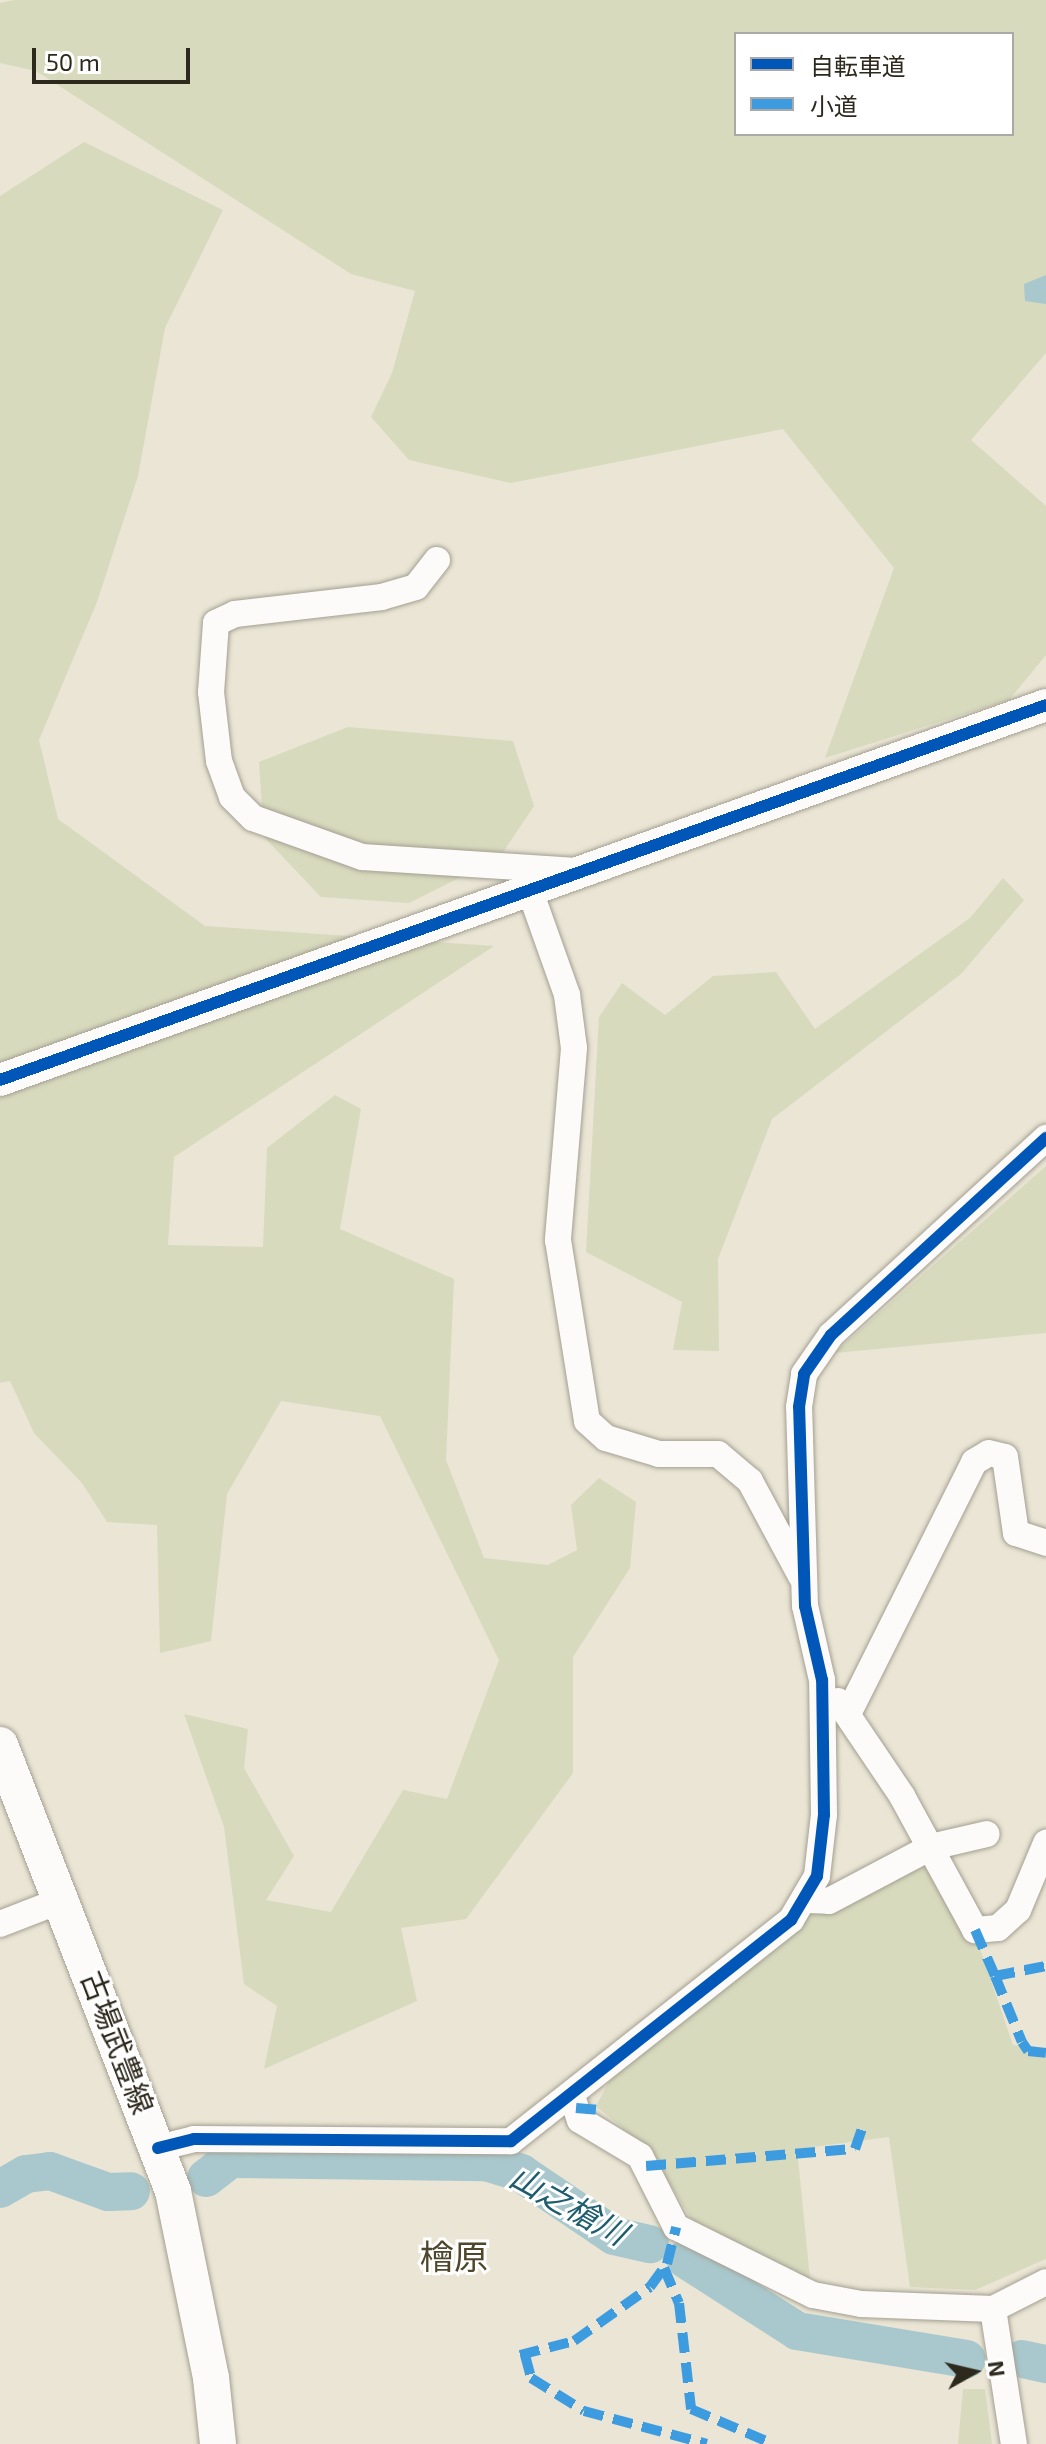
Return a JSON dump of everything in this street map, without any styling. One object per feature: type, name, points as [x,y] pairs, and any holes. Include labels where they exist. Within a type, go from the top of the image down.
[{"type":"main road","name":"古場武豊線","points":[[0,1745],[158,2148],[191,2270],[218,2444]]},
{"type":"street","points":[[437,560],[416,587],[382,597],[235,614],[216,623],[211,692],[219,761],[232,797],[253,818],[362,857],[589,871]]},
{"type":"street","points":[[0,1080],[1046,705]]},
{"type":"street","points":[[529,888],[567,995],[574,1048],[558,1240],[587,1421],[606,1438],[659,1454],[718,1454],[750,1481],[804,1583]]},
{"type":"street","points":[[158,2148],[194,2139],[511,2141],[573,2099],[791,1920],[806,1900],[822,1848],[822,1680],[804,1583],[799,1407],[804,1374],[831,1335],[1046,1138]]},
{"type":"street","points":[[823,1766],[974,1462],[989,1453],[1005,1457],[1016,1533],[1046,1543]]},
{"type":"street","points":[[822,1680],[931,1847],[975,1930],[985,1930],[1018,1910],[1046,1843]]},
{"type":"street","points":[[806,1900],[847,1893],[931,1847],[987,1834]]},
{"type":"street","points":[[0,1924],[62,1900]]},
{"type":"street","points":[[573,2099],[580,2120],[640,2156],[676,2227],[753,2269],[813,2295],[861,2304],[993,2309],[1046,2282]]},
{"type":"street","points":[[993,2309],[1014,2444]]},
{"type":"green space","points":[[14,0],[1046,0],[1046,353],[971,440],[1046,506],[1046,655],[1009,700],[825,758],[894,568],[783,429],[511,483],[409,460],[371,417],[392,373],[415,291],[351,274],[36,71],[0,63],[0,3]]},
{"type":"green space","points":[[84,142],[223,210],[165,328],[138,476],[97,602],[39,740],[58,819],[205,926],[494,946],[174,1157],[168,1245],[263,1247],[267,1148],[335,1095],[361,1109],[340,1229],[454,1279],[446,1460],[484,1558],[548,1565],[577,1550],[571,1505],[599,1478],[636,1502],[630,1568],[573,1657],[573,1773],[466,1919],[401,1928],[417,2001],[264,2069],[277,2006],[244,1984],[224,1827],[184,1714],[248,1729],[244,1768],[294,1856],[266,1900],[331,1912],[403,1790],[447,1799],[499,1660],[380,1416],[281,1401],[227,1494],[211,1641],[160,1653],[157,1525],[107,1522],[82,1483],[34,1433],[10,1381],[0,1383],[0,196]]},
{"type":"green space","points":[[348,727],[513,741],[534,806],[499,858],[409,903],[321,897],[264,837],[259,762]]},
{"type":"green space","points":[[1003,878],[1024,900],[961,974],[772,1119],[718,1259],[719,1351],[673,1350],[682,1302],[586,1252],[599,1017],[622,983],[665,1015],[713,976],[776,972],[815,1029],[970,918]]},
{"type":"green space","points":[[1046,1166],[1046,1333],[834,1353]]},
{"type":"green space","points":[[947,1853],[1013,2045],[1046,2049],[1046,2259],[975,2290],[910,2287],[889,2137],[797,2149],[810,2279],[702,2237],[650,2151],[596,2106],[616,2069],[811,1900]]},
{"type":"green space","points":[[963,2389],[985,2389],[992,2444],[958,2444]]},
{"type":"water","points":[[1046,275],[1046,304],[1025,301],[1024,284]]},
{"type":"waterway","name":"山之槍川","points":[[206,2178],[230,2159],[486,2162],[521,2173],[614,2236],[650,2244]]},
{"type":"waterway","name":"山之槍川","points":[[0,2189],[26,2174],[50,2171],[108,2192],[131,2191]]},
{"type":"waterway","name":"山之槍川","points":[[685,2259],[797,2331],[967,2359]]},
{"type":"waterway","name":"山之槍川","points":[[1022,2359],[1046,2364]]},
{"type":"marked path","points":[[975,1930],[995,1976],[1046,1966]]},
{"type":"marked path","points":[[995,1976],[1022,2042],[1028,2051],[1046,2053]]},
{"type":"marked path","points":[[576,2108],[597,2110]]},
{"type":"marked path","points":[[646,2166],[855,2149],[862,2129]]},
{"type":"marked path","points":[[520,2355],[574,2341],[650,2287],[667,2264],[676,2227]]},
{"type":"marked path","points":[[664,2268],[679,2303],[691,2409],[773,2444]]},
{"type":"marked path","points":[[525,2355],[531,2378],[584,2411],[707,2444]]},
{"type":"cycle path","points":[[0,1080],[1046,705]]},
{"type":"cycle path","points":[[158,2148],[194,2139],[511,2141],[791,1920],[817,1876],[824,1815],[822,1680],[805,1606],[799,1407],[804,1374],[831,1335],[1046,1138]]},
{"type":"district","name":"檜原","points":[[454,2256]]}]
